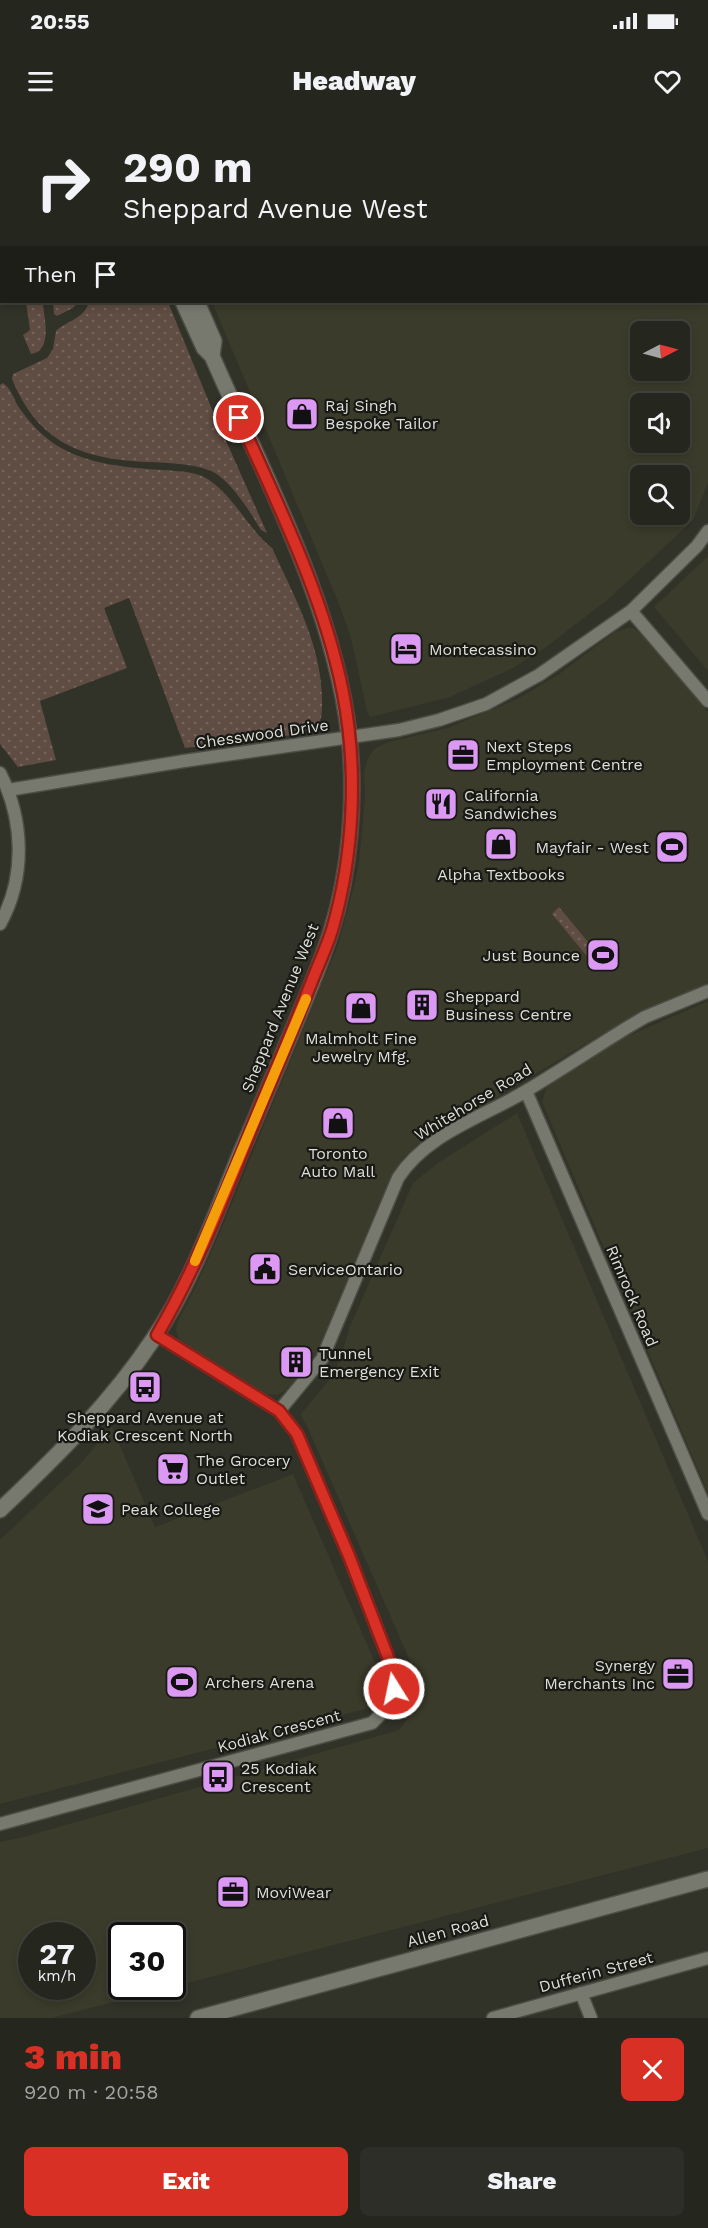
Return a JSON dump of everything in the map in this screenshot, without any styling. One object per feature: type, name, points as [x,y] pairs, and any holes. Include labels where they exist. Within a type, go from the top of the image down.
[{"type":"main road","name":"Sheppard Avenue West","points":[[0,1510],[58,1454],[107,1401],[157,1335],[184,1285],[332,931],[349,837],[352,790],[349,739],[343,692],[332,651],[303,564],[212,356],[204,348],[183,303]]},
{"type":"main road","name":"Sheppard Avenue West","points":[[197,303],[214,341],[212,356]]},
{"type":"main road","name":"Allen Road","points":[[198,2018],[708,1879]]},
{"type":"street","name":"Chesswood Drive","points":[[8,790],[184,761],[349,739],[440,720],[486,704],[539,675],[631,611],[697,546],[708,531]]},
{"type":"street","points":[[631,611],[708,701]]},
{"type":"street","points":[[0,772],[8,790],[18,830],[19,860],[13,896],[0,924]]},
{"type":"street","name":"Whitehorse Road","points":[[279,1411],[322,1359],[398,1178],[405,1167],[422,1151],[443,1137],[526,1091],[645,1017],[708,991]]},
{"type":"street","name":"Rimrock Road","points":[[526,1091],[708,1514]]},
{"type":"street","name":"Kodiak Crescent","points":[[0,1824],[372,1723],[393,1702],[396,1678],[349,1556],[297,1434],[279,1411],[157,1335]]},
{"type":"street","name":"Dufferin Street","points":[[493,2018],[708,1959]]},
{"type":"street","points":[[581,1993],[591,2018]]},
{"type":"shaded area","points":[[26,303],[42,303],[45,341],[38,352],[31,354],[23,335],[30,330]]},
{"type":"shaded area","points":[[53,303],[77,303],[73,308],[57,316],[54,314]]},
{"type":"shaded area","points":[[89,303],[168,303],[211,407],[267,533],[261,530],[233,489],[211,471],[196,466],[102,457],[65,443],[49,433],[35,419],[12,379],[13,374],[47,358],[53,349],[56,331],[80,316]]},
{"type":"shaded area","points":[[212,303],[708,303],[708,483],[690,523],[690,465],[630,465],[630,525],[688,525],[611,597],[545,648],[513,668],[450,697],[370,717],[351,638],[339,604]]},
{"type":"shaded area","points":[[3,383],[35,427],[50,441],[68,452],[107,464],[196,474],[206,478],[225,493],[255,531],[272,548],[312,639],[322,698],[322,714],[316,729],[293,735],[185,748],[129,598],[104,608],[127,668],[40,701],[56,760],[18,767],[0,744],[0,385]]},
{"type":"shaded area","points":[[708,556],[708,671],[654,607]]},
{"type":"shaded area","points":[[633,628],[645,637],[708,712],[708,984],[627,1019],[417,1145],[405,1156],[391,1175],[314,1358],[286,1390],[278,1395],[266,1394],[184,1344],[178,1338],[177,1323],[220,1232],[338,945],[359,862],[365,798],[364,771],[368,758],[375,748],[388,742],[447,728],[517,699],[559,674],[615,632]]},
{"type":"shaded area","points":[[559,907],[598,954],[590,960],[552,914]]},
{"type":"shaded area","points":[[708,1001],[708,1493],[542,1102],[546,1089],[552,1082],[626,1037]]},
{"type":"shaded area","points":[[517,1113],[708,1561],[708,1848],[186,1983],[186,1922],[108,1922],[108,2000],[121,2000],[52,2018],[0,2018],[0,1842],[399,1730],[417,1707],[418,1679],[306,1424],[300,1415],[335,1373],[351,1324],[413,1183],[439,1162]]},
{"type":"shaded area","points":[[112,1427],[155,1527],[293,1474],[383,1681],[378,1698],[369,1708],[0,1804],[0,1540],[79,1465]]},
{"type":"slow traffic","points":[[195,1261],[306,999]]},
{"type":"place","name":"Raj Singh Bespoke Tailor","points":[[302,414]]},
{"type":"place","name":"Montecassino","points":[[406,649]]},
{"type":"place","name":"Next Steps Employment Centre","points":[[463,755]]},
{"type":"place","name":"California Sandwiches","points":[[441,804]]},
{"type":"place","name":"Alpha Textbooks","points":[[501,844]]},
{"type":"place","name":"Mayfair - West","points":[[672,847]]},
{"type":"place","name":"Just Bounce","points":[[603,955]]},
{"type":"place","name":"Sheppard Business Centre","points":[[422,1005]]},
{"type":"place","name":"Malmholt Fine Jewelry Mfg.","points":[[361,1008]]},
{"type":"place","name":"Toronto Auto Mall","points":[[338,1123]]},
{"type":"place","name":"ServiceOntario","points":[[265,1269]]},
{"type":"place","name":"Tunnel Emergency Exit","points":[[296,1362]]},
{"type":"place","name":"Sheppard Avenue at Kodiak Crescent North","points":[[145,1387]]},
{"type":"place","name":"The Grocery Outlet","points":[[173,1469]]},
{"type":"place","name":"Peak College","points":[[98,1509]]},
{"type":"place","name":"Synergy Merchants Inc","points":[[678,1674]]},
{"type":"place","name":"Archers Arena","points":[[182,1682]]},
{"type":"place","name":"25 Kodiak Crescent","points":[[218,1777]]},
{"type":"place","name":"MoviWear","points":[[233,1892]]},
{"type":"route","points":[[239,418],[303,564],[330,641],[343,692],[349,739],[352,790],[349,837],[343,881],[332,931],[209,1229],[184,1285],[157,1335],[279,1411],[297,1434],[349,1556],[396,1678],[394,1689]]}]
